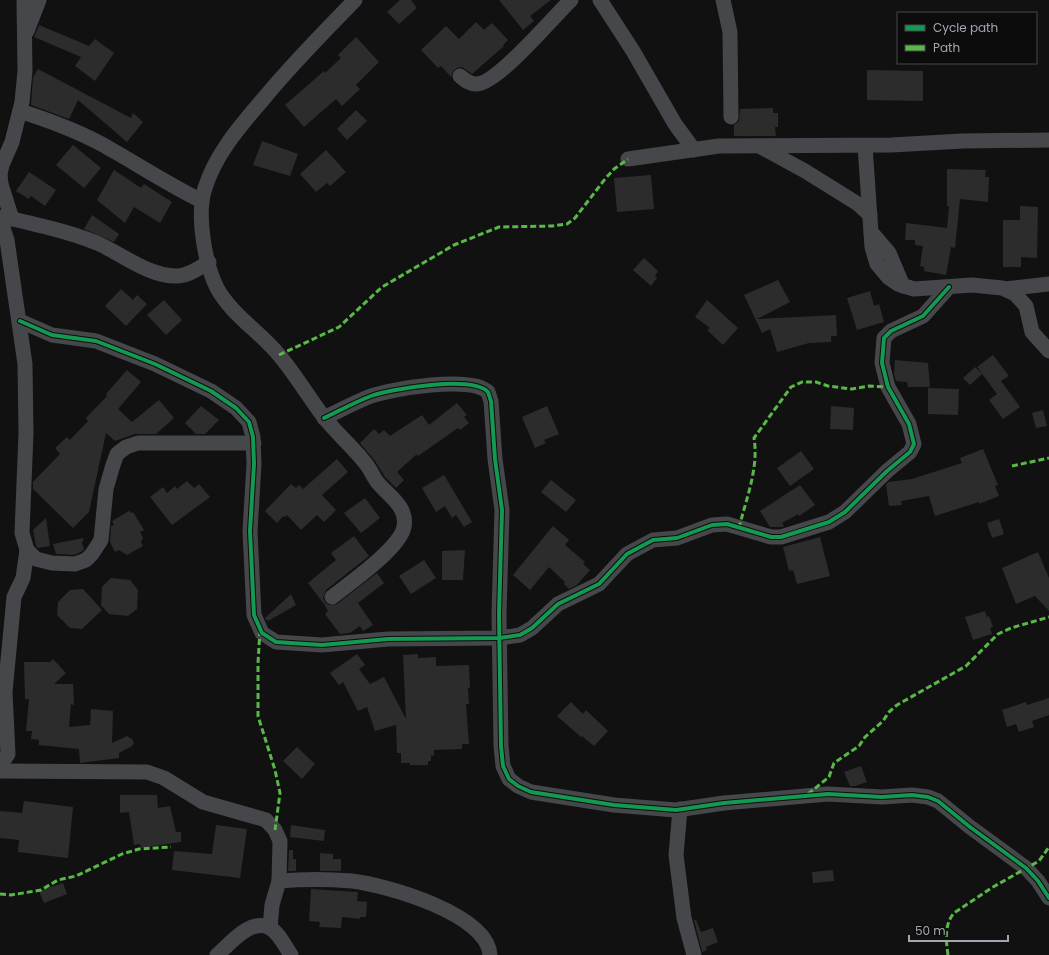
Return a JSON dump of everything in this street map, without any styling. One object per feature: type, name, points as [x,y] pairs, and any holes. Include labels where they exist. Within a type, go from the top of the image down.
[{"type":"street","points":[[0,766],[8,754],[5,692],[14,597],[23,578],[27,550],[22,533],[26,433],[25,364],[4,218],[0,174],[2,165],[12,142],[20,111],[25,71],[24,0]]},
{"type":"street","points":[[25,38],[39,0]]},
{"type":"street","points":[[332,598],[386,553],[401,534],[404,526],[404,518],[401,508],[377,482],[366,464],[324,418],[279,355],[238,313],[218,288],[209,262],[200,215],[204,189],[219,155],[232,137],[300,55],[355,0]]},
{"type":"street","points":[[460,76],[469,83],[477,85],[492,78],[511,62],[571,0]]},
{"type":"street","points":[[600,0],[634,51],[675,124],[694,150]]},
{"type":"street","points":[[723,0],[730,32],[731,117]]},
{"type":"street","points":[[20,111],[85,136],[112,149],[172,186],[202,201]]},
{"type":"street","points":[[628,159],[719,146],[865,146],[1049,140]]},
{"type":"street","points":[[759,146],[858,204],[870,215]]},
{"type":"street","points":[[865,146],[871,232],[889,253],[903,286],[914,289],[972,285],[1005,289],[1049,284]]},
{"type":"street","points":[[4,218],[58,230],[97,244],[159,274],[176,276],[191,273],[209,262]]},
{"type":"street","points":[[20,321],[52,335],[96,341],[155,364],[211,391],[236,408],[249,422],[254,443],[250,531],[254,615],[262,633],[276,642],[322,645],[427,637],[499,638],[520,635],[532,628],[558,604],[599,584],[627,554],[653,540],[677,538],[712,525],[727,524],[771,537],[781,537],[829,522],[845,512],[887,471],[910,452],[914,444],[908,424],[888,387],[882,363],[884,338],[891,331],[923,316],[949,287]]},
{"type":"street","points":[[1005,289],[1015,294],[1026,306],[1032,332],[1049,351]]},
{"type":"street","points":[[324,418],[372,396],[402,388],[433,384],[470,385],[479,387],[488,393],[491,401],[495,459],[502,510],[499,638],[500,746],[503,766],[509,779],[518,786],[531,792],[614,805],[680,809],[724,803],[828,794],[882,797],[912,795],[928,797],[938,801],[970,827],[1026,868],[1049,898]]},
{"type":"street","points":[[27,550],[36,559],[52,563],[75,564],[86,560],[92,554],[101,540],[106,489],[112,465],[117,454],[126,447],[138,443],[254,443]]},
{"type":"street","points":[[0,771],[147,772],[164,778],[203,802],[266,820],[275,830],[280,841],[279,880],[272,905],[270,928]]},
{"type":"street","points":[[680,809],[676,855],[684,918],[694,955]]},
{"type":"street","points":[[279,880],[314,879],[354,882],[405,894],[445,908],[478,931],[490,949],[490,955]]},
{"type":"street","points":[[217,955],[248,929],[263,925],[270,928],[291,955]]},
{"type":"building","points":[[400,0],[411,0],[417,8],[399,24],[387,12]]},
{"type":"building","points":[[499,0],[551,0],[530,16],[534,21],[523,30]]},
{"type":"building","points":[[476,22],[484,30],[492,23],[508,40],[503,45],[504,46],[472,74],[462,67],[453,71],[451,77],[441,66],[438,68],[421,50],[446,26],[459,39]]},
{"type":"building","points":[[39,25],[89,46],[95,39],[114,53],[95,81],[75,66],[81,57],[34,37]]},
{"type":"building","points":[[356,37],[379,62],[356,85],[360,89],[342,106],[336,99],[304,127],[285,105],[324,71],[325,73],[341,58],[338,55]]},
{"type":"building","points":[[38,69],[131,118],[133,113],[143,122],[127,142],[78,100],[69,119],[31,105],[33,77]]},
{"type":"building","points":[[867,70],[923,71],[923,101],[867,100]]},
{"type":"building","points":[[773,108],[773,113],[778,113],[778,127],[775,127],[776,136],[734,136],[734,125],[739,121],[740,109]]},
{"type":"building","points":[[356,110],[367,121],[347,140],[337,129]]},
{"type":"building","points":[[262,141],[298,154],[290,176],[253,165]]},
{"type":"building","points":[[73,145],[101,168],[84,188],[56,165]]},
{"type":"building","points":[[326,150],[346,172],[330,186],[327,183],[316,192],[300,174]]},
{"type":"building","points":[[947,169],[986,170],[985,177],[989,177],[988,202],[960,199],[955,248],[951,247],[946,275],[924,271],[924,267],[920,266],[923,246],[915,245],[915,240],[905,240],[906,223],[947,228],[949,206],[947,206]]},
{"type":"building","points":[[114,170],[141,188],[144,184],[172,202],[160,223],[134,207],[125,223],[97,200]]},
{"type":"building","points":[[29,172],[56,190],[45,206],[31,196],[29,199],[16,191]]},
{"type":"building","points":[[651,175],[654,209],[617,212],[614,178]]},
{"type":"building","points":[[1020,206],[1038,207],[1037,258],[1021,257],[1021,267],[1003,267],[1003,220],[1020,220]]},
{"type":"building","points":[[92,215],[119,234],[114,242],[84,229]]},
{"type":"building","points":[[644,258],[658,271],[655,276],[657,278],[651,286],[633,270]]},
{"type":"building","points":[[778,280],[790,302],[757,319],[836,315],[837,336],[831,336],[831,342],[809,343],[777,352],[770,329],[762,333],[744,295]]},
{"type":"building","points":[[121,289],[133,300],[137,295],[147,304],[126,326],[105,306]]},
{"type":"building","points":[[870,291],[874,306],[879,304],[884,322],[857,330],[847,298]]},
{"type":"building","points":[[164,300],[182,320],[166,335],[147,315]]},
{"type":"building","points":[[707,300],[738,328],[723,345],[707,330],[710,328],[695,317]]},
{"type":"building","points":[[993,355],[1009,376],[1001,381],[1020,407],[1003,419],[989,400],[997,394],[977,367]]},
{"type":"building","points":[[895,360],[928,363],[930,387],[908,387],[907,382],[896,381],[894,374]]},
{"type":"building","points":[[975,367],[982,374],[970,385],[963,378]]},
{"type":"building","points":[[127,370],[141,382],[118,409],[132,422],[159,400],[174,418],[156,434],[135,434],[115,441],[106,433],[89,512],[73,528],[33,489],[33,482],[60,454],[55,448],[67,437],[70,440],[88,421],[86,418],[107,396],[106,394]]},
{"type":"building","points":[[928,388],[959,389],[958,415],[928,414]]},
{"type":"building","points":[[457,403],[467,415],[464,417],[469,423],[460,430],[458,428],[418,456],[417,454],[397,472],[404,480],[396,488],[385,477],[375,461],[360,443],[374,429],[379,434],[384,430],[390,436],[422,415],[429,425]]},
{"type":"building","points":[[201,406],[219,420],[205,434],[196,434],[185,423]]},
{"type":"building","points":[[547,406],[559,434],[544,440],[546,443],[535,448],[522,417]]},
{"type":"building","points":[[831,406],[854,408],[853,430],[830,429]]},
{"type":"building","points":[[1043,410],[1047,426],[1036,428],[1032,413]]},
{"type":"building","points":[[983,449],[998,485],[995,486],[999,496],[979,504],[979,502],[935,516],[929,496],[901,501],[902,505],[889,506],[886,485],[888,482],[912,479],[962,463],[960,458]]},
{"type":"building","points":[[801,451],[814,469],[790,486],[777,468]]},
{"type":"building","points":[[337,459],[348,472],[322,495],[336,510],[324,522],[317,515],[301,530],[287,515],[285,517],[283,516],[277,523],[265,511],[291,484],[296,488],[299,485],[303,489]]},
{"type":"building","points":[[444,475],[472,522],[464,527],[456,515],[452,518],[445,506],[436,512],[422,488]]},
{"type":"building","points":[[551,480],[576,500],[566,512],[541,492]]},
{"type":"building","points":[[187,481],[194,488],[199,484],[210,497],[172,525],[150,497],[163,487],[167,493],[175,486],[177,489]]},
{"type":"building","points":[[800,485],[815,505],[799,516],[798,514],[782,523],[784,526],[782,527],[770,527],[760,511]]},
{"type":"building","points":[[365,498],[380,518],[361,533],[344,513]]},
{"type":"building","points":[[129,511],[131,513],[133,512],[144,530],[140,532],[143,538],[141,542],[143,546],[127,555],[119,550],[115,552],[110,542],[111,526],[114,525],[112,521]]},
{"type":"building","points":[[46,518],[50,546],[38,548],[36,546],[33,530]]},
{"type":"building","points":[[999,519],[1004,534],[992,538],[987,523]]},
{"type":"building","points":[[553,526],[569,540],[565,545],[585,562],[583,564],[590,570],[577,585],[569,589],[564,584],[565,582],[549,567],[530,590],[513,575]]},
{"type":"building","points":[[354,536],[369,556],[326,590],[323,598],[325,602],[329,605],[337,604],[377,573],[384,583],[358,603],[373,625],[363,631],[360,626],[350,633],[340,634],[325,614],[328,611],[324,604],[308,583],[336,560],[331,553]]},
{"type":"building","points":[[820,537],[830,576],[797,584],[793,570],[789,571],[783,547]]},
{"type":"building","points":[[84,538],[82,543],[84,549],[81,552],[74,555],[56,554],[53,544]]},
{"type":"building","points":[[465,550],[463,580],[442,580],[442,551]]},
{"type":"building","points":[[1038,552],[1049,578],[1049,611],[1035,596],[1016,604],[1002,568]]},
{"type":"building","points":[[424,560],[436,578],[411,594],[399,576]]},
{"type":"building","points":[[111,578],[130,580],[138,590],[137,609],[128,616],[109,614],[101,605],[102,587]]},
{"type":"building","points":[[83,589],[102,610],[82,629],[70,628],[57,615],[58,602],[70,590]]},
{"type":"building","points":[[291,594],[296,605],[268,621],[265,618]]},
{"type":"building","points":[[985,611],[987,617],[989,616],[993,627],[990,628],[992,634],[973,640],[965,617]]},
{"type":"building","points":[[357,654],[365,665],[359,669],[370,684],[384,677],[406,719],[403,655],[418,654],[418,658],[436,657],[436,666],[469,665],[469,704],[466,704],[469,744],[462,744],[462,749],[434,750],[434,756],[431,755],[431,761],[428,761],[428,765],[410,765],[410,763],[401,763],[401,753],[397,753],[396,725],[375,731],[367,707],[358,711],[343,682],[339,685],[330,673]]},
{"type":"building","points":[[53,659],[66,673],[54,684],[73,684],[74,705],[71,704],[69,727],[90,725],[91,709],[113,711],[112,743],[127,736],[132,739],[134,743],[132,746],[119,753],[119,758],[80,763],[79,749],[39,745],[39,740],[31,739],[32,731],[26,731],[29,699],[25,699],[24,662],[50,662]]},
{"type":"building","points":[[1049,698],[1049,715],[1032,721],[1034,727],[1019,732],[1016,724],[1007,727],[1002,710],[1026,702],[1027,705]]},
{"type":"building","points":[[571,702],[583,714],[586,710],[608,731],[594,746],[557,716]]},
{"type":"building","points":[[297,747],[315,764],[302,779],[283,761]]},
{"type":"building","points":[[861,766],[867,782],[850,786],[844,772]]},
{"type":"building","points":[[120,795],[157,795],[158,808],[170,806],[176,832],[181,832],[181,842],[141,848],[140,844],[134,845],[129,812],[120,813]]},
{"type":"building","points":[[24,801],[73,807],[68,858],[18,852],[19,840],[0,838],[0,811],[22,813]]},
{"type":"building","points":[[216,825],[247,829],[240,878],[172,870],[174,851],[212,854]]},
{"type":"building","points":[[291,825],[325,830],[324,841],[290,837]]},
{"type":"building","points":[[289,850],[293,850],[293,859],[296,859],[296,871],[288,871]]},
{"type":"building","points":[[320,853],[333,854],[333,859],[341,859],[341,871],[320,871]]},
{"type":"building","points":[[833,870],[834,881],[813,883],[812,872]]},
{"type":"building","points":[[63,883],[67,894],[44,903],[39,891]]},
{"type":"building","points":[[311,889],[358,892],[357,901],[367,902],[366,917],[360,917],[360,919],[342,917],[341,928],[319,927],[320,922],[309,921]]},
{"type":"building","points":[[694,920],[696,920],[701,932],[713,928],[718,942],[706,947],[707,950],[702,952]]},
{"type":"marked path","points":[[279,355],[339,327],[382,287],[454,245],[499,227],[552,226],[567,224],[575,218],[614,169],[628,159]]},
{"type":"marked path","points":[[739,528],[755,461],[754,438],[791,387],[802,382],[816,382],[828,386],[852,389],[869,386],[888,387]]},
{"type":"marked path","points":[[1012,466],[1049,458]]},
{"type":"marked path","points":[[808,794],[829,777],[834,763],[859,746],[865,737],[883,721],[889,712],[897,705],[966,666],[998,634],[1011,628],[1049,617]]},
{"type":"marked path","points":[[260,630],[258,663],[258,716],[275,770],[280,793],[275,830]]},
{"type":"marked path","points":[[0,894],[11,895],[41,890],[58,880],[76,876],[122,854],[139,849],[171,847]]},
{"type":"marked path","points":[[948,955],[946,938],[947,928],[954,913],[993,887],[1039,861],[1049,847]]},
{"type":"cycle path","points":[[20,321],[52,335],[96,341],[155,364],[211,391],[236,408],[249,422],[253,437],[254,464],[250,531],[254,615],[262,633],[276,642],[322,645],[388,639],[499,638],[520,635],[532,628],[558,604],[599,584],[627,554],[653,540],[677,538],[712,525],[727,524],[771,537],[781,537],[829,522],[845,512],[887,471],[910,452],[914,444],[909,424],[888,387],[882,363],[884,338],[891,331],[923,316],[949,287]]},
{"type":"cycle path","points":[[324,418],[371,396],[413,387],[466,384],[479,387],[488,392],[491,401],[495,459],[502,510],[499,614],[501,746],[503,766],[509,779],[518,786],[531,792],[614,805],[676,810],[724,803],[828,794],[882,797],[912,795],[928,797],[938,801],[970,827],[1026,868],[1038,881],[1049,898]]}]
